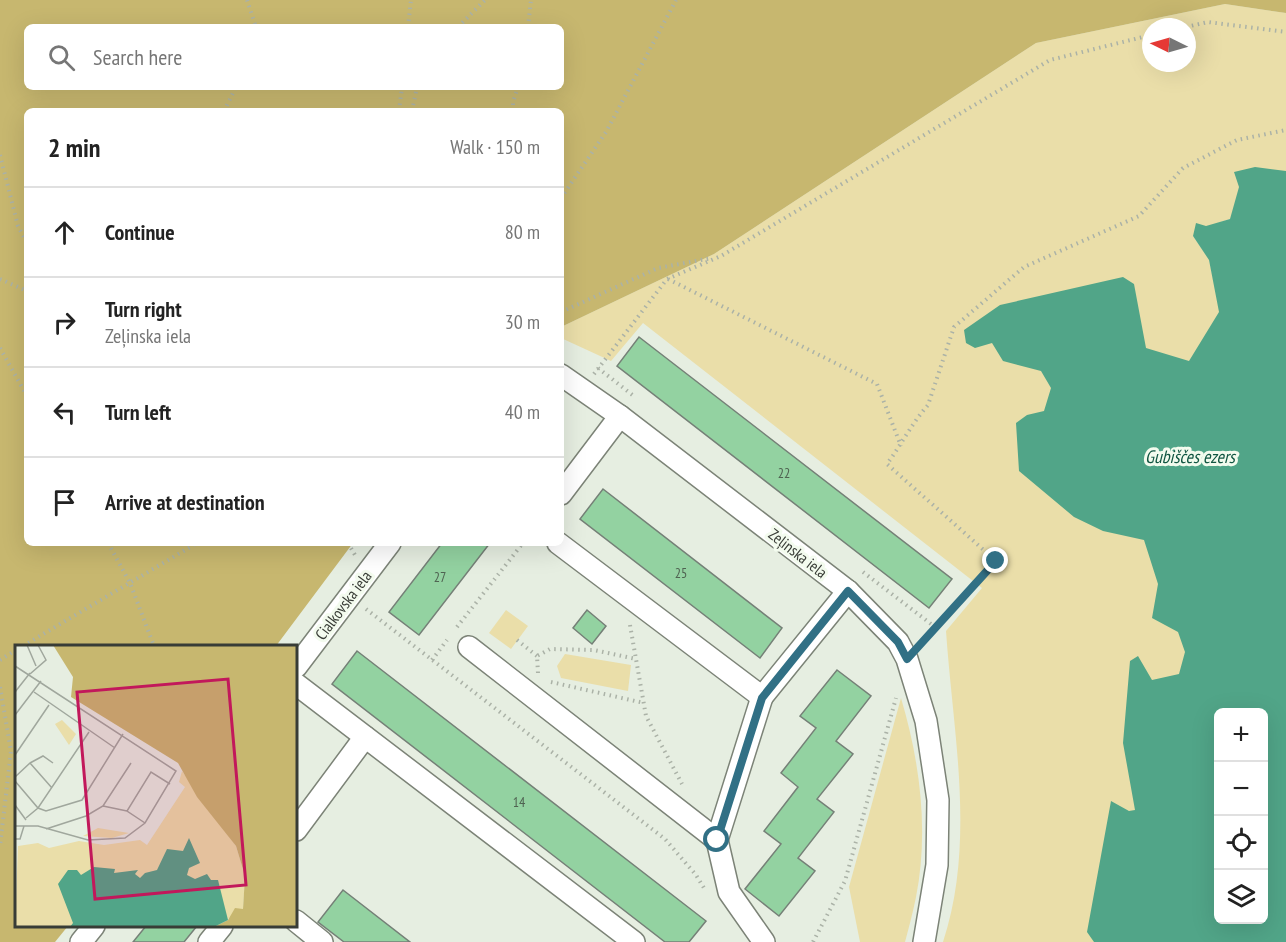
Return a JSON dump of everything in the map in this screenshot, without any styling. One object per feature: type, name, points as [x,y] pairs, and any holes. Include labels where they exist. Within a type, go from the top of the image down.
[{"type":"street","name":"Zeļinska iela","points":[[564,377],[620,416],[848,591],[898,642],[907,659],[926,721],[938,800],[937,865],[924,942]]},
{"type":"street","points":[[564,490],[620,416]]},
{"type":"street","name":"Cialkovska iela","points":[[297,666],[388,546]]},
{"type":"street","points":[[562,546],[762,698]]},
{"type":"street","points":[[764,942],[729,892],[717,840],[762,698],[848,591]]},
{"type":"street","points":[[469,647],[533,686],[717,840]]},
{"type":"street","points":[[297,685],[634,942]]},
{"type":"street","points":[[297,829],[365,737]]},
{"type":"street","points":[[297,922],[322,942]]},
{"type":"street","points":[[81,942],[93,927]]},
{"type":"street","points":[[209,942],[221,927]]},
{"type":"path","points":[[247,0],[255,24]]},
{"type":"path","points":[[408,24],[411,0]]},
{"type":"path","points":[[461,24],[485,0]]},
{"type":"path","points":[[528,24],[531,0]]},
{"type":"path","points":[[564,194],[606,132],[676,0]]},
{"type":"path","points":[[1196,25],[1208,22],[1286,33]]},
{"type":"path","points":[[582,389],[667,279],[721,256],[1050,60],[1142,37]]},
{"type":"path","points":[[226,108],[234,90]]},
{"type":"path","points":[[400,108],[402,90]]},
{"type":"path","points":[[413,108],[416,90]]},
{"type":"path","points":[[513,108],[517,90]]},
{"type":"path","points":[[907,659],[996,561],[887,464],[928,405],[954,327],[1024,267],[1139,216],[1183,168],[1237,140],[1286,130]]},
{"type":"path","points":[[0,155],[18,226],[24,237]]},
{"type":"path","points":[[564,311],[658,268],[721,256]]},
{"type":"path","points":[[0,279],[24,290]]},
{"type":"path","points":[[667,279],[877,384],[901,446]]},
{"type":"path","points":[[0,348],[24,391]]},
{"type":"path","points":[[110,546],[130,583],[154,645]]},
{"type":"path","points":[[25,645],[192,546]]},
{"type":"path","points":[[432,660],[522,546]]},
{"type":"path","points":[[625,593],[646,716],[689,797],[679,810]]},
{"type":"path","points":[[349,596],[665,839],[696,875],[707,894]]},
{"type":"path","points":[[517,640],[537,656]]},
{"type":"path","points":[[537,656],[550,649],[594,650],[636,659]]},
{"type":"path","points":[[0,660],[15,651]]},
{"type":"path","points":[[537,656],[533,686],[644,703]]},
{"type":"path","points":[[0,687],[10,750],[0,846]]},
{"type":"path","points":[[813,942],[845,881],[897,692]]},
{"type":"shaded area","points":[[0,0],[1286,0],[1286,13],[1225,4],[1157,18],[1142,18],[1142,21],[1036,43],[714,254],[564,326],[564,108],[24,108],[24,546],[351,546],[277,645],[15,645],[15,927],[67,927],[55,942],[0,942]]},
{"type":"shaded area","points":[[1225,4],[1286,13],[1286,235],[1230,219],[1206,227],[1193,236],[1209,259],[1220,312],[1272,318],[1286,942],[943,942],[953,904],[960,827],[960,787],[946,631],[982,588],[643,323],[611,361],[564,339],[564,326],[714,254],[1036,43],[1142,21],[1142,72],[1196,72],[1196,18],[1157,18]]},
{"type":"shaded area","points":[[506,610],[528,626],[511,649],[489,633]]},
{"type":"shaded area","points":[[565,654],[631,665],[628,691],[561,678],[557,666]]},
{"type":"shaded area","points":[[901,698],[918,772],[922,822],[920,872],[916,897],[905,942],[860,942],[849,887]]},
{"type":"water","name":"Gubiščes ezers","points":[[1255,167],[1286,171],[1286,942],[1094,942],[1087,932],[1111,801],[1129,811],[1135,810],[1123,743],[1130,661],[1138,656],[1152,680],[1179,674],[1185,652],[1178,632],[1152,618],[1158,584],[1144,540],[1103,531],[1074,517],[1019,471],[1016,423],[1027,415],[1044,411],[1051,388],[1041,371],[1003,361],[992,343],[975,348],[966,343],[964,330],[1000,305],[1123,277],[1134,284],[1146,348],[1189,361],[1219,312],[1209,260],[1193,236],[1196,223],[1206,226],[1230,219],[1239,187],[1234,172]]},
{"type":"building","points":[[639,337],[952,579],[929,608],[617,366]]},
{"type":"building","points":[[603,489],[782,628],[760,658],[580,519]]},
{"type":"building","points":[[440,546],[488,546],[419,635],[389,612]]},
{"type":"building","points":[[587,610],[606,626],[592,644],[573,628]]},
{"type":"building","points":[[357,651],[706,921],[689,942],[665,942],[332,684]]},
{"type":"building","points":[[837,670],[871,696],[836,741],[853,754],[817,799],[834,812],[798,858],[815,871],[779,916],[745,889],[781,844],[764,831],[798,787],[781,773],[816,728],[800,716]]},
{"type":"building","points":[[343,890],[410,942],[344,942],[318,922]]},
{"type":"building","points":[[145,927],[196,927],[184,942],[133,942]]},
{"type":"route","points":[[717,840],[762,698],[848,591],[898,642],[907,659],[996,561]]}]
